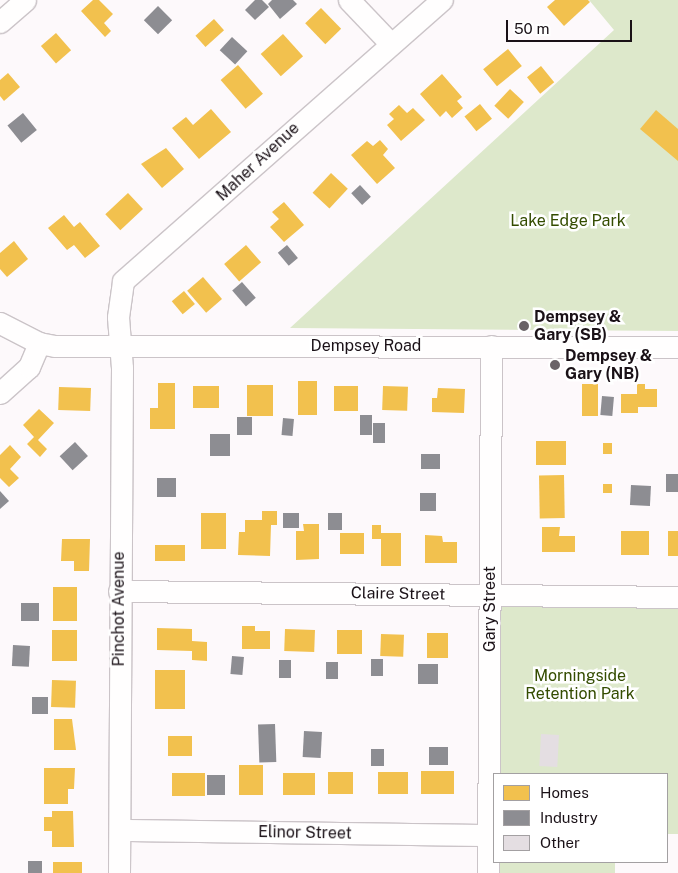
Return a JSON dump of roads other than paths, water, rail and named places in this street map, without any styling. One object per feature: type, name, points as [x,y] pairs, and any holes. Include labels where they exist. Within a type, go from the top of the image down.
[{"type":"street","points":[[0,22],[25,0]]},
{"type":"street","points":[[349,0],[390,43]]},
{"type":"street","name":"Maher Avenue","points":[[122,345],[118,317],[123,281],[221,197],[390,43],[442,0]]},
{"type":"street","points":[[0,323],[47,345],[29,367],[0,392]]},
{"type":"street","name":"Dempsey Road","points":[[47,345],[678,347]]},
{"type":"street","name":"Pinchot Avenue","points":[[119,873],[121,830],[119,592],[122,345]]},
{"type":"street","name":"Gary Street","points":[[488,873],[491,346]]},
{"type":"street","name":"Claire Street","points":[[119,592],[678,597]]},
{"type":"street","name":"Elinor Street","points":[[121,830],[488,835]]},
{"type":"place","name":"Dempsey & Gary (SB)","points":[[524,326]]},
{"type":"place","name":"Dempsey & Gary (NB)","points":[[555,365]]},
{"type":"park label","name":"Lake Edge Park","points":[[568,221]]},
{"type":"park label","name":"Morningside Retention Park","points":[[580,685]]}]
